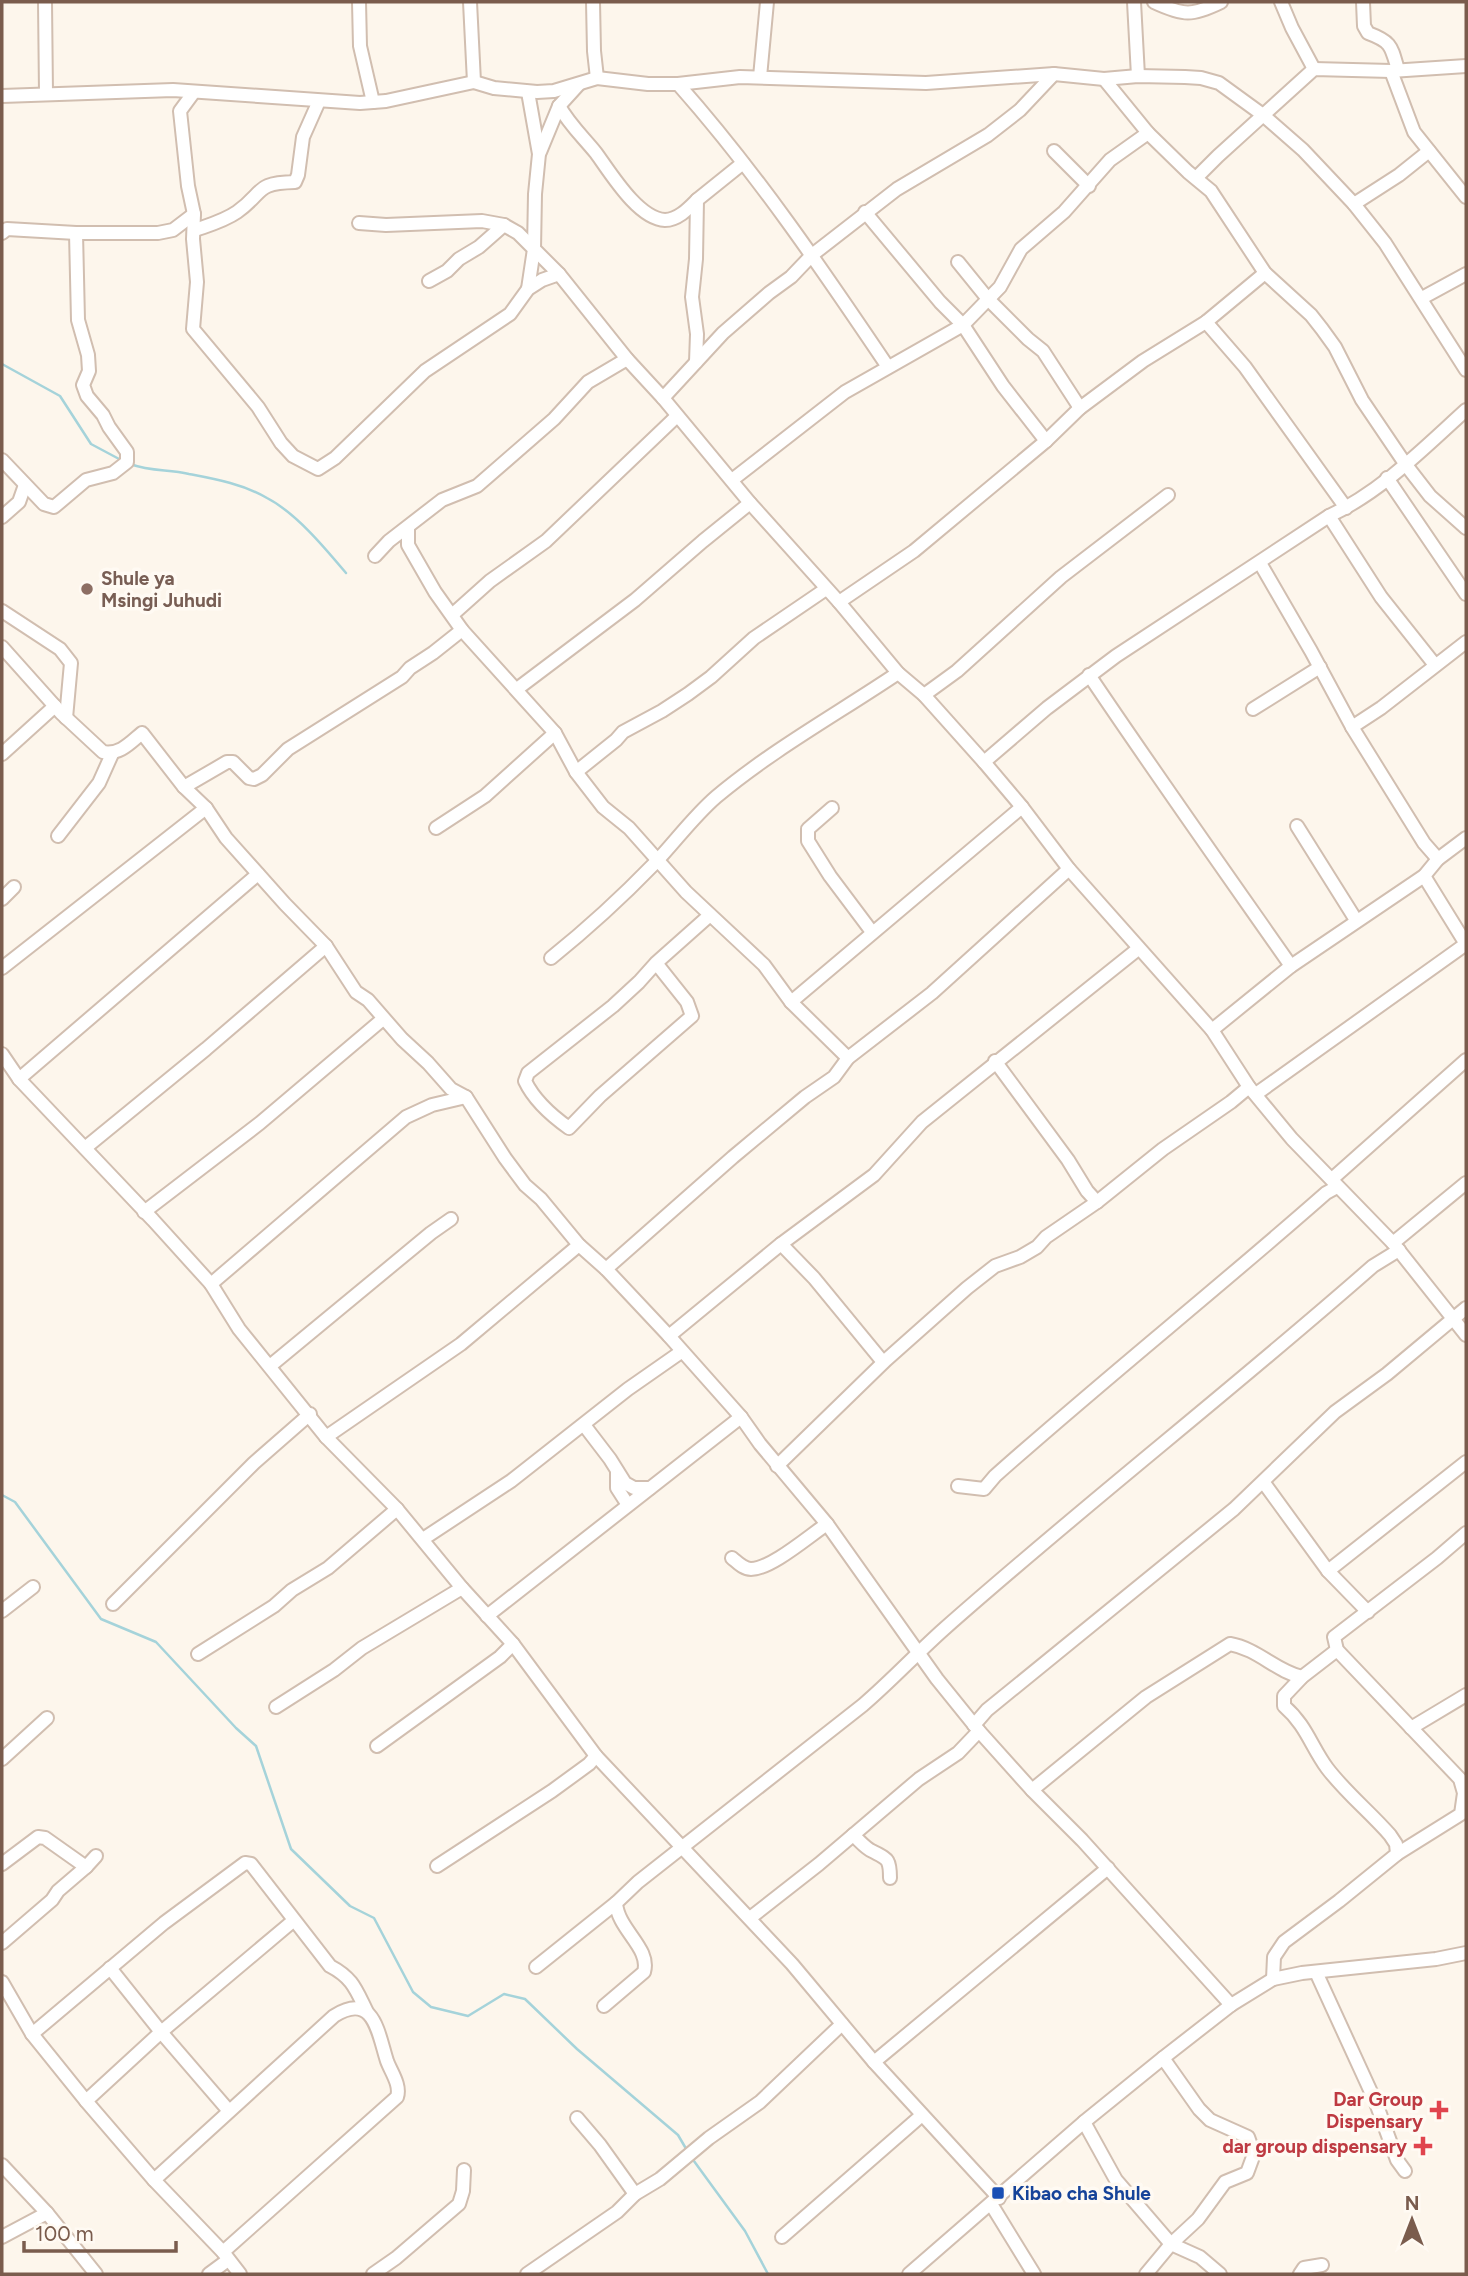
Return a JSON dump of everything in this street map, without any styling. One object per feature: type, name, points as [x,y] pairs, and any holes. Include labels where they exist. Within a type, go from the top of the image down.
[{"type":"street","points":[[45,2],[46,93]]},
{"type":"street","points":[[359,2],[360,46],[373,102]]},
{"type":"street","points":[[470,2],[474,82]]},
{"type":"street","points":[[593,2],[597,78]]},
{"type":"street","points":[[760,77],[767,2]]},
{"type":"street","points":[[1134,2],[1138,76]]},
{"type":"street","points":[[1154,2],[1177,13],[1192,14],[1222,2]]},
{"type":"street","points":[[1281,2],[1314,69]]},
{"type":"street","points":[[1363,2],[1367,33],[1385,39],[1390,44],[1395,71],[1415,131],[1466,197]]},
{"type":"street","points":[[1196,178],[1314,69],[1395,71],[1466,66]]},
{"type":"street","points":[[2,96],[160,90],[373,102],[474,82],[494,88],[528,92],[554,91],[597,78],[648,84],[760,77],[926,83],[1054,74],[1104,79],[1138,76],[1201,78],[1219,83],[1263,115],[1312,159],[1354,204],[1385,243],[1466,370]]},
{"type":"street","points":[[663,398],[723,332],[791,277],[812,255],[897,189],[988,135],[1020,110],[1054,74]]},
{"type":"street","points":[[1104,79],[1148,132],[1222,206],[1265,273],[1311,314],[1335,347],[1362,400],[1406,465],[1430,496],[1466,528]]},
{"type":"street","points":[[539,154],[559,106],[579,83]]},
{"type":"street","points":[[678,84],[743,163],[812,255],[888,367]]},
{"type":"street","points":[[160,90],[180,111],[195,230],[193,239],[197,282],[193,329],[258,408],[293,457],[318,469],[345,450],[425,371],[510,314],[528,289],[559,274]]},
{"type":"street","points":[[180,111],[194,92]]},
{"type":"street","points":[[528,92],[539,154],[534,249],[528,289]]},
{"type":"street","points":[[195,230],[219,222],[237,212],[266,185],[295,182],[303,136],[319,101]]},
{"type":"street","points":[[559,106],[614,180],[636,203],[655,217],[667,220],[681,215],[743,163]]},
{"type":"street","points":[[732,480],[845,392],[963,325],[1000,287],[1021,249],[1064,212],[1110,160],[1148,132]]},
{"type":"street","points":[[1054,151],[1089,186]]},
{"type":"street","points":[[1354,204],[1399,175],[1429,151]]},
{"type":"street","points":[[696,362],[697,334],[692,297],[697,200]]},
{"type":"street","points":[[865,212],[931,292],[963,325],[1003,386],[1046,441]]},
{"type":"street","points":[[2,233],[7,229],[76,233],[167,232],[194,214]]},
{"type":"street","points":[[359,223],[386,225],[475,220],[504,225],[518,233],[559,274],[627,359],[898,673],[924,695],[984,762],[1069,869],[1212,1030],[1253,1090],[1292,1139],[1396,1247],[1466,1335]]},
{"type":"street","points":[[429,281],[447,271],[459,258],[480,247],[504,225]]},
{"type":"street","points":[[2,460],[39,500],[54,507],[86,480],[119,470],[127,462],[127,452],[103,415],[86,396],[83,385],[89,371],[88,355],[78,320],[76,233]]},
{"type":"street","points":[[958,262],[988,299],[1043,351],[1080,408]]},
{"type":"street","points":[[839,602],[914,551],[1046,441],[1080,408],[1143,361],[1206,322],[1265,273]]},
{"type":"street","points":[[1422,298],[1466,274]]},
{"type":"street","points":[[1206,322],[1245,367],[1346,509]]},
{"type":"street","points":[[375,556],[389,541],[442,500],[477,486],[554,419],[588,382],[627,359]]},
{"type":"street","points":[[984,762],[1089,676],[1329,516],[1346,509],[1406,465],[1466,410]]},
{"type":"street","points":[[453,615],[490,581],[546,541],[677,416]]},
{"type":"street","points":[[1387,478],[1466,594]]},
{"type":"street","points":[[2,517],[19,502],[25,485]]},
{"type":"street","points":[[924,695],[957,671],[1061,577],[1168,495]]},
{"type":"street","points":[[19,502],[39,500]]},
{"type":"street","points":[[517,689],[635,600],[750,503]]},
{"type":"street","points":[[1329,516],[1381,597],[1435,665]]},
{"type":"street","points":[[408,528],[408,545],[428,581],[462,630],[555,733],[576,772],[603,807],[629,828],[710,915],[764,965],[791,1002],[848,1058]]},
{"type":"street","points":[[1260,563],[1352,727],[1424,843],[1438,859]]},
{"type":"street","points":[[576,772],[622,732],[688,694],[754,638],[827,589]]},
{"type":"street","points":[[2,611],[60,649],[71,663],[66,718]]},
{"type":"street","points":[[184,787],[227,762],[233,762],[249,778],[262,775],[288,749],[402,677],[410,668],[462,630]]},
{"type":"street","points":[[1352,727],[1381,708],[1466,642]]},
{"type":"street","points":[[2,647],[66,718],[103,752],[112,754],[125,748],[142,733],[184,787],[206,808],[226,838],[326,946],[356,992],[368,1000],[451,1089],[466,1097],[525,1185],[541,1199],[579,1245],[606,1269],[669,1336],[741,1417],[827,1524],[937,1679],[977,1728],[1231,2005]]},
{"type":"street","points":[[1253,709],[1320,667]]},
{"type":"street","points":[[551,958],[588,928],[657,861],[716,797],[805,733],[898,673]]},
{"type":"street","points":[[1089,676],[1291,966]]},
{"type":"street","points":[[2,754],[55,706]]},
{"type":"street","points":[[436,828],[485,796],[555,733]]},
{"type":"street","points":[[58,836],[99,783],[112,754]]},
{"type":"street","points":[[791,1002],[1022,807]]},
{"type":"street","points":[[2,968],[206,808]]},
{"type":"street","points":[[832,808],[808,829],[807,839],[830,876],[872,932]]},
{"type":"street","points":[[1297,826],[1356,920]]},
{"type":"street","points":[[1212,1030],[1291,966],[1424,876],[1438,859],[1466,838]]},
{"type":"street","points":[[606,1269],[733,1157],[805,1097],[834,1077],[848,1058],[932,993],[1069,869]]},
{"type":"street","points":[[19,1079],[258,874]]},
{"type":"street","points":[[778,1466],[936,1313],[995,1266],[1020,1257],[1037,1247],[1046,1237],[1097,1202],[1154,1156],[1466,944],[1424,876]]},
{"type":"street","points":[[2,900],[14,887]]},
{"type":"street","points":[[656,963],[687,1002],[692,1016],[600,1096],[569,1128],[529,1090],[525,1081],[528,1073],[605,1013],[656,963],[710,915]]},
{"type":"street","points":[[85,1148],[326,946]]},
{"type":"street","points":[[669,1336],[781,1244],[874,1175],[922,1122],[1138,949]]},
{"type":"street","points":[[144,1212],[260,1123],[383,1019]]},
{"type":"street","points":[[2,1054],[19,1079],[211,1284],[239,1329],[326,1437],[397,1509],[462,1588],[513,1644],[596,1756],[792,1964],[995,2201],[1034,2274]]},
{"type":"street","points":[[958,1486],[984,1489],[995,1476],[1084,1398],[1326,1193],[1466,1060]]},
{"type":"street","points":[[995,1062],[1097,1202]]},
{"type":"street","points":[[211,1284],[406,1117],[432,1105],[466,1097]]},
{"type":"street","points":[[536,1967],[638,1882],[863,1705],[890,1682],[919,1651],[1396,1247],[1466,1183]]},
{"type":"street","points":[[270,1366],[431,1233],[452,1219]]},
{"type":"street","points":[[781,1244],[814,1278],[883,1363]]},
{"type":"street","points":[[326,1437],[461,1344],[579,1245]]},
{"type":"street","points":[[750,1918],[919,1779],[958,1753],[988,1710],[1264,1483],[1335,1412],[1387,1374],[1466,1308]]},
{"type":"street","points":[[423,1539],[511,1481],[681,1352]]},
{"type":"street","points":[[113,1604],[254,1463],[310,1415]]},
{"type":"street","points":[[487,1616],[741,1417]]},
{"type":"street","points":[[584,1425],[628,1485],[642,1489],[652,1487]]},
{"type":"street","points":[[1328,1571],[1466,1462]]},
{"type":"street","points":[[617,1470],[617,1488],[628,1505]]},
{"type":"street","points":[[1264,1483],[1328,1571],[1367,1612]]},
{"type":"street","points":[[198,1654],[328,1568],[397,1509]]},
{"type":"street","points":[[732,1558],[745,1568],[767,1564],[827,1524]]},
{"type":"street","points":[[1273,1979],[1274,1957],[1284,1942],[1397,1854],[1448,1824],[1463,1811],[1464,1793],[1460,1779],[1337,1650],[1334,1637],[1466,1533]]},
{"type":"street","points":[[2,1611],[33,1587]]},
{"type":"street","points":[[275,1707],[334,1670],[362,1648],[462,1588]]},
{"type":"street","points":[[377,1746],[500,1657],[513,1644]]},
{"type":"street","points":[[1032,1790],[1146,1697],[1230,1644],[1246,1647],[1287,1672],[1303,1677]]},
{"type":"street","points":[[1337,1650],[1284,1696],[1284,1706],[1298,1718],[1325,1765],[1340,1784],[1390,1835],[1396,1844],[1397,1854]]},
{"type":"street","points":[[1411,1728],[1466,1695]]},
{"type":"street","points":[[2,1759],[47,1718]]},
{"type":"street","points":[[437,1866],[552,1791],[596,1756]]},
{"type":"street","points":[[853,1835],[871,1851],[886,1858],[890,1865],[890,1878]]},
{"type":"street","points":[[2,1864],[30,1841],[41,1837],[86,1867]]},
{"type":"street","points":[[2,1942],[52,1900],[58,1891],[96,1856]]},
{"type":"street","points":[[32,2034],[198,1896],[245,1863],[251,1864],[330,1966],[346,1975],[353,1983],[380,2031],[398,2088],[397,2097],[209,2274]]},
{"type":"street","points":[[874,2062],[1108,1868]]},
{"type":"street","points":[[604,2006],[644,1972],[646,1964],[645,1957],[620,1922],[616,1903]]},
{"type":"street","points":[[86,2101],[161,2032],[293,1921]]},
{"type":"street","points":[[909,2274],[1084,2122],[1231,2005],[1273,1979],[1466,1953]]},
{"type":"street","points":[[110,1968],[229,2111]]},
{"type":"street","points":[[1316,1972],[1376,2103],[1397,2160],[1405,2171]]},
{"type":"street","points":[[2,1982],[32,2034],[86,2101],[240,2274]]},
{"type":"street","points":[[154,2180],[334,2016],[347,2008],[367,2012]]},
{"type":"street","points":[[527,2274],[617,2212],[635,2194],[660,2179],[709,2138],[760,2102],[842,2024]]},
{"type":"street","points":[[1146,2274],[1171,2244],[1198,2219],[1225,2182],[1247,2173],[1254,2154],[1248,2137],[1210,2120],[1199,2109],[1163,2058]]},
{"type":"street","points":[[782,2237],[922,2115]]},
{"type":"street","points":[[577,2118],[635,2194]]},
{"type":"street","points":[[1084,2122],[1116,2180],[1171,2244],[1200,2257],[1220,2274]]},
{"type":"street","points":[[2,2165],[47,2213],[96,2274]]},
{"type":"street","points":[[373,2274],[396,2258],[459,2204],[463,2192],[464,2170]]},
{"type":"street","points":[[2,2237],[47,2213]]},
{"type":"street","points":[[1300,2274],[1304,2268],[1322,2265]]},
{"type":"waterway","points":[[2,364],[60,396],[91,444],[121,460]]},
{"type":"waterway","points":[[130,464],[219,480],[258,493],[299,522],[346,573]]},
{"type":"waterway","points":[[2,1495],[15,1502],[101,1619],[156,1642],[256,1746],[291,1849],[350,1906],[374,1918],[413,1992],[431,2007],[468,2016],[504,1994],[525,1999],[577,2049],[678,2135],[688,2152]]},
{"type":"waterway","points":[[691,2157],[745,2231],[768,2274]]},
{"type":"place","name":"Shule ya Msingi Juhudi","points":[[87,589]]},
{"type":"place","name":"Dar Group Dispensary","points":[[1439,2110]]},
{"type":"place","name":"dar group dispensary","points":[[1423,2146]]},
{"type":"place","name":"Kibao cha Shule","points":[[998,2193]]}]
